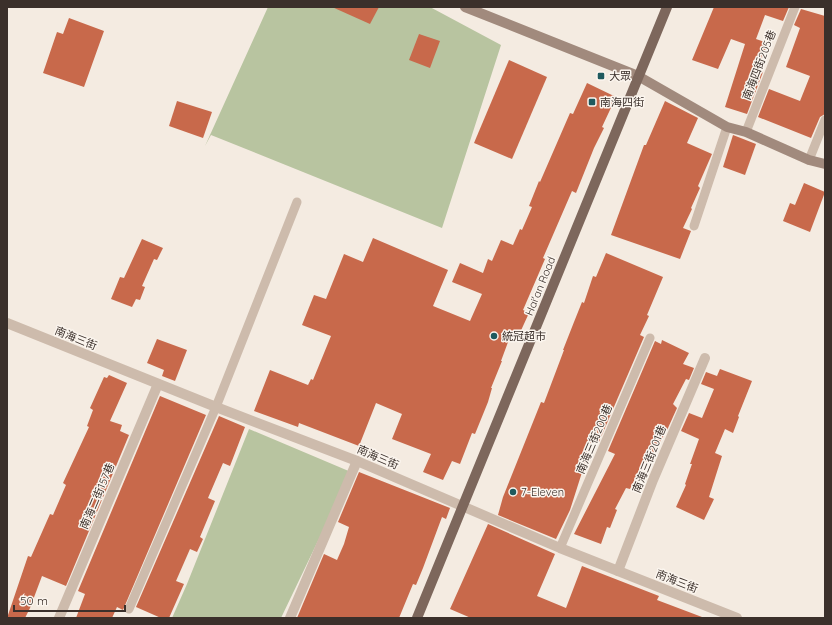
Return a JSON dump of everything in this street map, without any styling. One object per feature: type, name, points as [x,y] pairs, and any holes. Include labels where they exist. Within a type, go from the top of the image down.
[{"type":"main road","name":"Hai'an Road","points":[[417,618],[667,7]]},
{"type":"street","points":[[465,7],[638,76],[727,127],[746,132],[809,160],[825,164]]},
{"type":"street","name":"南海三街","points":[[7,323],[216,407],[357,461],[560,548],[737,618]]},
{"type":"street","name":"南海三街201巷","points":[[618,571],[653,480],[705,358]]},
{"type":"street","name":"南海二街157巷","points":[[59,618],[158,384]]},
{"type":"street","points":[[290,618],[357,461]]},
{"type":"lane","name":"南海四街205巷","points":[[746,132],[795,7]]},
{"type":"lane","points":[[809,160],[825,120]]},
{"type":"lane","points":[[694,226],[727,127]]},
{"type":"lane","points":[[129,609],[216,407],[297,202]]},
{"type":"lane","name":"南海三街200巷","points":[[560,548],[650,338]]},
{"type":"green space","points":[[268,7],[430,7],[501,45],[442,228],[211,135],[205,146]]},
{"type":"green space","points":[[249,429],[351,472],[281,618],[172,618],[187,584]]},
{"type":"building","points":[[332,7],[379,7],[370,24]]},
{"type":"building","points":[[714,7],[789,7],[783,21],[765,15],[756,39],[768,43],[757,70],[763,72],[747,114],[725,107],[745,44],[731,39],[718,69],[692,60]]},
{"type":"building","points":[[801,9],[825,16],[825,114],[820,117],[811,138],[758,117],[769,89],[800,101],[810,76],[786,67],[800,28],[794,25]]},
{"type":"building","points":[[69,18],[104,31],[84,87],[43,73],[57,32],[63,34]]},
{"type":"building","points":[[419,34],[440,41],[430,68],[409,60]]},
{"type":"building","points":[[509,60],[547,77],[512,159],[474,143]]},
{"type":"building","points":[[587,83],[616,97],[602,127],[604,128],[594,148],[576,193],[572,191],[543,258],[545,259],[523,310],[529,313],[518,337],[511,334],[491,388],[488,402],[475,434],[472,433],[460,464],[452,461],[443,480],[423,472],[431,454],[392,439],[402,414],[376,403],[359,446],[299,423],[298,427],[254,411],[270,370],[308,385],[311,379],[313,380],[331,336],[302,325],[314,295],[326,299],[344,254],[363,262],[373,238],[448,270],[433,306],[470,321],[482,294],[452,282],[460,263],[483,273],[488,259],[492,261],[501,240],[513,245],[520,229],[522,230],[532,207],[529,206],[539,181],[540,182],[570,113],[573,114]]},
{"type":"building","points":[[177,101],[212,112],[203,138],[169,126]]},
{"type":"building","points":[[665,101],[698,118],[687,143],[712,154],[698,186],[700,188],[691,208],[692,209],[683,228],[691,231],[680,259],[611,235],[644,145],[646,145]]},
{"type":"building","points":[[733,135],[756,144],[745,175],[723,167]]},
{"type":"building","points":[[804,183],[825,192],[810,232],[783,221],[790,203],[795,205]]},
{"type":"building","points":[[142,239],[163,248],[157,260],[154,259],[142,286],[145,287],[140,300],[136,299],[132,307],[111,299],[120,277],[124,278]]},
{"type":"building","points":[[606,253],[663,277],[647,315],[649,316],[640,335],[644,337],[598,444],[592,441],[570,510],[556,539],[498,515],[503,497],[541,402],[544,403],[582,302],[584,303],[593,276],[596,277]]},
{"type":"building","points":[[157,339],[187,350],[175,381],[162,376],[164,370],[147,363]]},
{"type":"building","points":[[662,340],[689,353],[683,364],[694,368],[689,380],[686,379],[673,404],[677,408],[668,428],[646,466],[642,464],[630,489],[626,488],[615,509],[617,510],[610,528],[607,527],[601,544],[574,534],[615,454],[608,451],[655,341],[661,344]]},
{"type":"building","points":[[720,369],[752,381],[733,433],[725,429],[715,453],[722,456],[709,497],[714,499],[704,520],[676,507],[686,485],[685,484],[692,464],[690,464],[699,439],[681,431],[689,413],[702,418],[714,389],[701,384],[706,372],[717,376]]},
{"type":"building","points":[[109,375],[127,383],[110,421],[122,425],[120,431],[129,435],[66,586],[42,576],[25,618],[7,618],[28,556],[31,557],[50,514],[53,515],[66,485],[63,483],[89,427],[87,426],[93,410],[90,408],[104,377],[107,378]]},
{"type":"building","points":[[160,396],[206,415],[123,610],[117,607],[112,618],[76,618],[85,594],[78,591]]},
{"type":"building","points":[[219,416],[245,427],[230,466],[223,463],[208,498],[215,501],[200,537],[203,539],[197,552],[190,549],[176,581],[184,584],[169,618],[161,618],[136,607]]},
{"type":"building","points":[[359,472],[450,508],[446,519],[442,517],[416,585],[413,584],[399,618],[297,618],[324,554],[337,560],[344,544],[349,527],[338,522]]},
{"type":"building","points":[[488,524],[555,554],[537,596],[566,608],[582,566],[659,596],[657,600],[702,617],[471,618],[450,609]]},
{"type":"place","name":"大眾","points":[[601,76]]},
{"type":"place","name":"南海四街","points":[[592,102]]},
{"type":"place","name":"統冠超市","points":[[494,336]]},
{"type":"place","name":"7-Eleven","points":[[513,492]]}]
